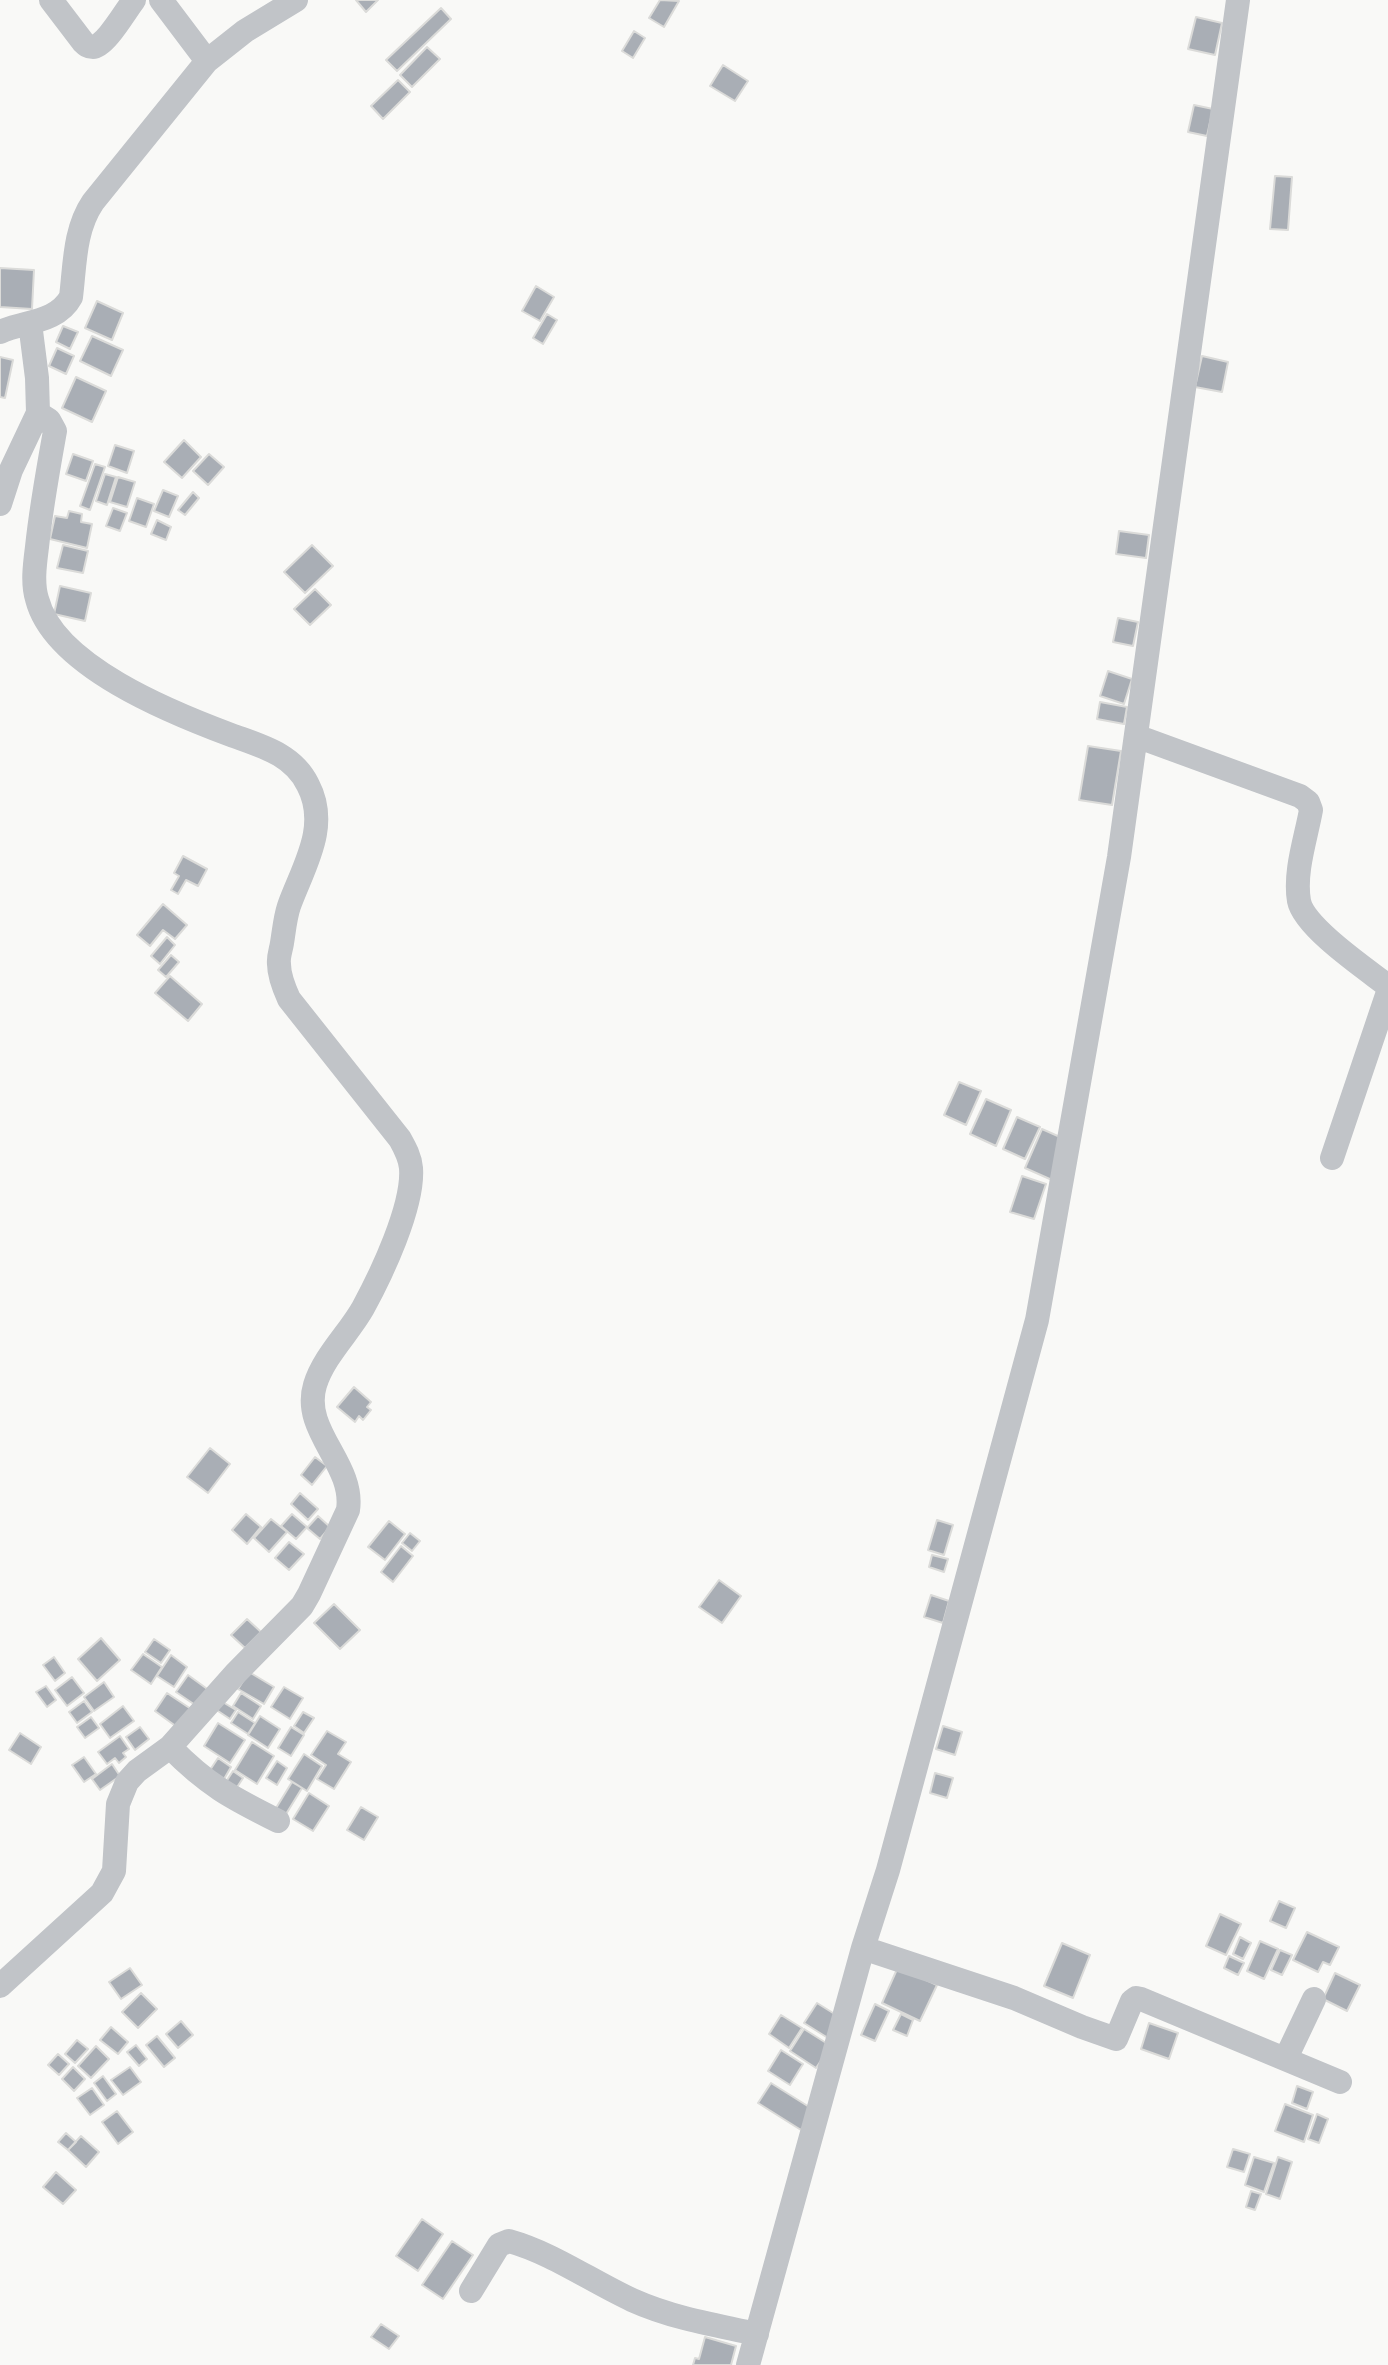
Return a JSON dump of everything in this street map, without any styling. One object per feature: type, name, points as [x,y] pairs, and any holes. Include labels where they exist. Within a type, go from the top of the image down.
[{"type":"street","points":[[51,0],[83,42],[89,47],[95,47],[104,42],[134,0]]},
{"type":"street","points":[[161,0],[207,61]]},
{"type":"street","points":[[0,332],[52,316],[68,302],[71,297],[79,233],[86,212],[207,61],[246,31],[296,0]]},
{"type":"street","points":[[748,2365],[863,1948],[921,1751],[1037,1320],[1119,857],[1238,0]]},
{"type":"street","points":[[0,504],[11,470],[38,413],[30,323]]},
{"type":"street","points":[[0,1986],[102,1893],[114,1871],[118,1804],[123,1788],[138,1771],[170,1747],[234,1674],[302,1606],[309,1594],[348,1510],[347,1483],[314,1414],[314,1387],[320,1373],[363,1308],[399,1231],[408,1200],[411,1169],[408,1154],[400,1139],[296,1009],[282,982],[278,962],[288,909],[314,844],[317,815],[310,788],[302,774],[277,752],[190,720],[106,677],[80,659],[60,640],[42,613],[37,599],[35,564],[41,507],[55,431],[49,421],[38,413]]},
{"type":"street","points":[[1136,736],[1300,796],[1306,800],[1311,810],[1299,877],[1301,910],[1324,935],[1388,989],[1332,1158]]},
{"type":"street","points":[[170,1747],[214,1787],[278,1821]]},
{"type":"street","points":[[863,1948],[1014,1998],[1116,2039],[1132,2001],[1138,1998],[1340,2082]]},
{"type":"street","points":[[1286,2058],[1314,1999]]},
{"type":"street","points":[[471,2291],[499,2245],[509,2241],[662,2313],[757,2334]]},
{"type":"building","points":[[356,0],[378,0],[366,12]]},
{"type":"building","points":[[660,0],[679,1],[664,27],[649,18]]},
{"type":"building","points":[[441,8],[451,19],[397,71],[386,60]]},
{"type":"building","points":[[1196,17],[1222,23],[1215,55],[1188,49]]},
{"type":"building","points":[[634,31],[645,38],[633,58],[622,51]]},
{"type":"building","points":[[427,47],[440,59],[412,87],[400,75]]},
{"type":"building","points":[[723,65],[748,81],[735,101],[710,86]]},
{"type":"building","points":[[398,80],[410,92],[383,119],[371,106]]},
{"type":"building","points":[[1194,105],[1213,109],[1207,136],[1188,132]]},
{"type":"building","points":[[1275,176],[1292,177],[1288,230],[1270,229]]},
{"type":"building","points":[[0,268],[34,270],[32,309],[0,307]]},
{"type":"building","points":[[536,286],[554,297],[540,321],[522,311]]},
{"type":"building","points":[[97,301],[123,313],[112,340],[85,328]]},
{"type":"building","points":[[547,314],[557,320],[543,344],[533,338]]},
{"type":"building","points":[[63,326],[78,332],[70,349],[56,342]]},
{"type":"building","points":[[92,336],[123,350],[111,376],[80,361]]},
{"type":"building","points":[[57,348],[74,356],[66,374],[49,366]]},
{"type":"building","points":[[1202,356],[1228,362],[1222,392],[1195,387]]},
{"type":"building","points":[[0,357],[13,360],[5,398],[0,397]]},
{"type":"building","points":[[76,377],[106,391],[92,422],[62,408]]},
{"type":"building","points":[[184,440],[201,457],[182,478],[164,462]]},
{"type":"building","points":[[115,445],[134,451],[127,473],[108,466]]},
{"type":"building","points":[[73,454],[93,461],[86,481],[66,474]]},
{"type":"building","points":[[209,454],[224,467],[208,485],[193,471]]},
{"type":"building","points":[[95,464],[105,467],[90,510],[80,506]]},
{"type":"building","points":[[105,474],[116,477],[107,505],[96,501]]},
{"type":"building","points":[[118,477],[135,482],[127,507],[110,502]]},
{"type":"building","points":[[163,490],[178,496],[169,517],[154,511]]},
{"type":"building","points":[[193,492],[199,498],[185,515],[178,510]]},
{"type":"building","points":[[137,498],[154,504],[146,527],[129,521]]},
{"type":"building","points":[[113,508],[127,513],[120,531],[106,526]]},
{"type":"building","points":[[69,511],[82,514],[81,522],[92,524],[87,548],[50,539],[55,516],[67,518]]},
{"type":"building","points":[[157,520],[171,527],[166,540],[151,534]]},
{"type":"building","points":[[1119,531],[1149,535],[1146,558],[1116,554]]},
{"type":"building","points":[[63,545],[88,551],[83,573],[57,568]]},
{"type":"building","points":[[312,545],[333,566],[305,593],[284,572]]},
{"type":"building","points":[[60,586],[91,593],[85,621],[54,614]]},
{"type":"building","points":[[315,589],[331,605],[310,625],[294,609]]},
{"type":"building","points":[[1118,618],[1138,622],[1133,646],[1113,642]]},
{"type":"building","points":[[1108,671],[1132,679],[1124,704],[1100,696]]},
{"type":"building","points":[[1100,702],[1127,707],[1124,724],[1097,719]]},
{"type":"building","points":[[1088,746],[1121,751],[1112,805],[1079,800]]},
{"type":"building","points":[[183,856],[207,869],[198,886],[186,880],[178,894],[171,890],[179,876],[174,873]]},
{"type":"building","points":[[163,904],[187,925],[175,939],[163,930],[150,946],[137,935]]},
{"type":"building","points":[[167,937],[175,945],[160,964],[151,956]]},
{"type":"building","points":[[171,955],[179,962],[166,977],[158,970]]},
{"type":"building","points":[[170,976],[202,1004],[188,1021],[155,993]]},
{"type":"building","points":[[959,1082],[981,1091],[966,1125],[944,1115]]},
{"type":"building","points":[[986,1099],[1011,1110],[996,1146],[970,1134]]},
{"type":"building","points":[[1017,1117],[1040,1127],[1025,1159],[1003,1149]]},
{"type":"building","points":[[1042,1129],[1069,1141],[1052,1180],[1025,1168]]},
{"type":"building","points":[[1022,1176],[1046,1184],[1034,1219],[1010,1212]]},
{"type":"building","points":[[354,1387],[371,1402],[367,1407],[371,1410],[363,1420],[359,1416],[355,1422],[337,1407]]},
{"type":"building","points":[[210,1448],[230,1464],[208,1493],[187,1477]]},
{"type":"building","points":[[315,1457],[327,1466],[312,1485],[301,1475]]},
{"type":"building","points":[[300,1493],[318,1509],[308,1520],[291,1504]]},
{"type":"building","points":[[246,1514],[261,1527],[247,1544],[232,1530]]},
{"type":"building","points":[[292,1514],[307,1527],[296,1539],[281,1526]]},
{"type":"building","points":[[318,1516],[330,1527],[320,1539],[307,1528]]},
{"type":"building","points":[[271,1519],[287,1532],[269,1552],[254,1538]]},
{"type":"building","points":[[937,1520],[953,1525],[944,1555],[928,1550]]},
{"type":"building","points":[[389,1521],[405,1534],[385,1560],[368,1547]]},
{"type":"building","points":[[410,1533],[420,1541],[412,1551],[402,1543]]},
{"type":"building","points":[[289,1542],[304,1554],[289,1570],[275,1558]]},
{"type":"building","points":[[401,1546],[413,1556],[393,1582],[381,1572]]},
{"type":"building","points":[[932,1555],[948,1559],[944,1572],[929,1567]]},
{"type":"building","points":[[719,1580],[741,1596],[722,1623],[699,1607]]},
{"type":"building","points":[[931,1595],[949,1601],[943,1623],[924,1617]]},
{"type":"building","points":[[334,1604],[360,1630],[340,1649],[314,1623]]},
{"type":"building","points":[[247,1619],[261,1632],[245,1648],[231,1635]]},
{"type":"building","points":[[101,1638],[120,1660],[97,1681],[78,1659]]},
{"type":"building","points":[[154,1639],[170,1650],[161,1663],[145,1652]]},
{"type":"building","points":[[143,1654],[162,1667],[151,1684],[131,1670]]},
{"type":"building","points":[[171,1655],[187,1667],[174,1687],[157,1676]]},
{"type":"building","points":[[54,1657],[65,1673],[55,1681],[43,1665]]},
{"type":"building","points":[[249,1672],[274,1687],[264,1704],[238,1689]]},
{"type":"building","points":[[188,1675],[210,1691],[198,1707],[176,1692]]},
{"type":"building","points":[[72,1677],[84,1693],[67,1706],[55,1690]]},
{"type":"building","points":[[104,1682],[114,1697],[94,1711],[84,1697]]},
{"type":"building","points":[[46,1686],[56,1700],[47,1707],[36,1692]]},
{"type":"building","points":[[284,1687],[303,1698],[290,1719],[271,1707]]},
{"type":"building","points":[[167,1693],[194,1711],[181,1730],[155,1711]]},
{"type":"building","points":[[241,1693],[261,1706],[253,1719],[233,1706]]},
{"type":"building","points":[[84,1701],[92,1712],[77,1723],[69,1712]]},
{"type":"building","points":[[221,1701],[236,1710],[230,1719],[215,1709]]},
{"type":"building","points":[[123,1706],[134,1721],[110,1738],[100,1724]]},
{"type":"building","points":[[238,1712],[255,1723],[248,1734],[231,1723]]},
{"type":"building","points":[[303,1712],[314,1718],[304,1733],[294,1726]]},
{"type":"building","points":[[260,1716],[280,1729],[268,1748],[248,1735]]},
{"type":"building","points":[[91,1717],[99,1728],[85,1738],[77,1727]]},
{"type":"building","points":[[218,1723],[245,1740],[230,1763],[204,1746]]},
{"type":"building","points":[[943,1726],[962,1732],[955,1755],[936,1749]]},
{"type":"building","points":[[140,1727],[149,1739],[135,1750],[126,1737]]},
{"type":"building","points":[[291,1727],[304,1735],[291,1756],[278,1748]]},
{"type":"building","points":[[327,1731],[346,1742],[338,1754],[351,1762],[334,1789],[317,1779],[326,1765],[311,1755]]},
{"type":"building","points":[[20,1733],[41,1747],[31,1764],[9,1750]]},
{"type":"building","points":[[120,1736],[129,1749],[123,1753],[126,1757],[119,1763],[115,1758],[107,1764],[98,1752]]},
{"type":"building","points":[[252,1742],[274,1756],[257,1784],[235,1770]]},
{"type":"building","points":[[304,1754],[322,1766],[307,1791],[288,1779]]},
{"type":"building","points":[[84,1757],[96,1774],[84,1782],[72,1765]]},
{"type":"building","points":[[218,1758],[231,1767],[224,1779],[210,1770]]},
{"type":"building","points":[[277,1761],[287,1768],[277,1785],[266,1778]]},
{"type":"building","points":[[112,1764],[120,1776],[100,1790],[92,1779]]},
{"type":"building","points":[[233,1771],[243,1778],[232,1795],[222,1788]]},
{"type":"building","points":[[935,1773],[953,1778],[947,1798],[930,1793]]},
{"type":"building","points":[[292,1782],[302,1788],[283,1819],[273,1813]]},
{"type":"building","points":[[309,1793],[329,1806],[313,1831],[293,1819]]},
{"type":"building","points":[[361,1807],[378,1817],[364,1840],[347,1830]]},
{"type":"building","points":[[1279,1901],[1295,1908],[1286,1928],[1270,1921]]},
{"type":"building","points":[[1220,1914],[1241,1924],[1226,1955],[1206,1946]]},
{"type":"building","points":[[1307,1932],[1339,1947],[1330,1965],[1323,1962],[1318,1972],[1293,1960]]},
{"type":"building","points":[[1240,1937],[1251,1943],[1243,1959],[1233,1954]]},
{"type":"building","points":[[1260,1941],[1278,1949],[1264,1979],[1247,1971]]},
{"type":"building","points":[[1062,1943],[1090,1955],[1073,1998],[1044,1986]]},
{"type":"building","points":[[1280,1950],[1292,1955],[1282,1975],[1271,1970]]},
{"type":"building","points":[[1229,1956],[1244,1963],[1238,1975],[1224,1968]]},
{"type":"building","points":[[898,1967],[937,1985],[920,2021],[882,2003]]},
{"type":"building","points":[[130,1968],[142,1985],[121,1999],[109,1982]]},
{"type":"building","points":[[1335,1973],[1360,1985],[1347,2011],[1323,1999]]},
{"type":"building","points":[[141,1993],[157,2009],[138,2028],[122,2012]]},
{"type":"building","points":[[817,2003],[841,2018],[828,2038],[804,2023]]},
{"type":"building","points":[[875,2004],[889,2011],[875,2041],[861,2035]]},
{"type":"building","points":[[901,2014],[913,2020],[907,2036],[893,2030]]},
{"type":"building","points":[[781,2015],[802,2028],[789,2048],[769,2034]]},
{"type":"building","points":[[181,2021],[193,2035],[178,2048],[166,2034]]},
{"type":"building","points":[[1149,2023],[1178,2033],[1169,2059],[1141,2049]]},
{"type":"building","points":[[111,2027],[128,2042],[118,2054],[100,2040]]},
{"type":"building","points":[[804,2029],[831,2046],[816,2068],[790,2051]]},
{"type":"building","points":[[157,2036],[175,2058],[164,2067],[146,2045]]},
{"type":"building","points":[[77,2040],[88,2049],[75,2063],[65,2054]]},
{"type":"building","points":[[136,2045],[147,2059],[139,2066],[127,2052]]},
{"type":"building","points":[[96,2046],[109,2059],[91,2078],[78,2066]]},
{"type":"building","points":[[781,2050],[803,2064],[790,2085],[768,2071]]},
{"type":"building","points":[[58,2054],[69,2064],[59,2075],[48,2065]]},
{"type":"building","points":[[73,2067],[85,2079],[74,2091],[62,2079]]},
{"type":"building","points":[[130,2067],[141,2082],[123,2095],[111,2080]]},
{"type":"building","points":[[103,2076],[116,2094],[107,2101],[94,2083]]},
{"type":"building","points":[[771,2083],[814,2110],[801,2130],[758,2103]]},
{"type":"building","points":[[1297,2086],[1313,2092],[1307,2109],[1292,2103]]},
{"type":"building","points":[[92,2088],[104,2105],[90,2115],[77,2098]]},
{"type":"building","points":[[1285,2104],[1313,2115],[1304,2142],[1275,2131]]},
{"type":"building","points":[[117,2111],[133,2132],[118,2144],[102,2122]]},
{"type":"building","points":[[1317,2114],[1328,2119],[1319,2143],[1308,2139]]},
{"type":"building","points":[[66,2133],[76,2142],[68,2150],[58,2142]]},
{"type":"building","points":[[81,2136],[99,2152],[86,2167],[68,2150]]},
{"type":"building","points":[[1233,2149],[1250,2154],[1244,2172],[1227,2167]]},
{"type":"building","points":[[1254,2157],[1274,2163],[1264,2192],[1245,2185]]},
{"type":"building","points":[[1278,2157],[1292,2162],[1280,2199],[1266,2194]]},
{"type":"building","points":[[56,2172],[76,2190],[63,2204],[43,2187]]},
{"type":"building","points":[[1251,2191],[1261,2194],[1255,2210],[1246,2207]]},
{"type":"building","points":[[422,2219],[443,2234],[418,2271],[396,2256]]},
{"type":"building","points":[[452,2241],[473,2255],[443,2299],[422,2285]]},
{"type":"building","points":[[381,2324],[399,2336],[389,2349],[371,2337]]},
{"type":"building","points":[[705,2337],[736,2346],[731,2365],[693,2365],[695,2358],[699,2359]]}]
